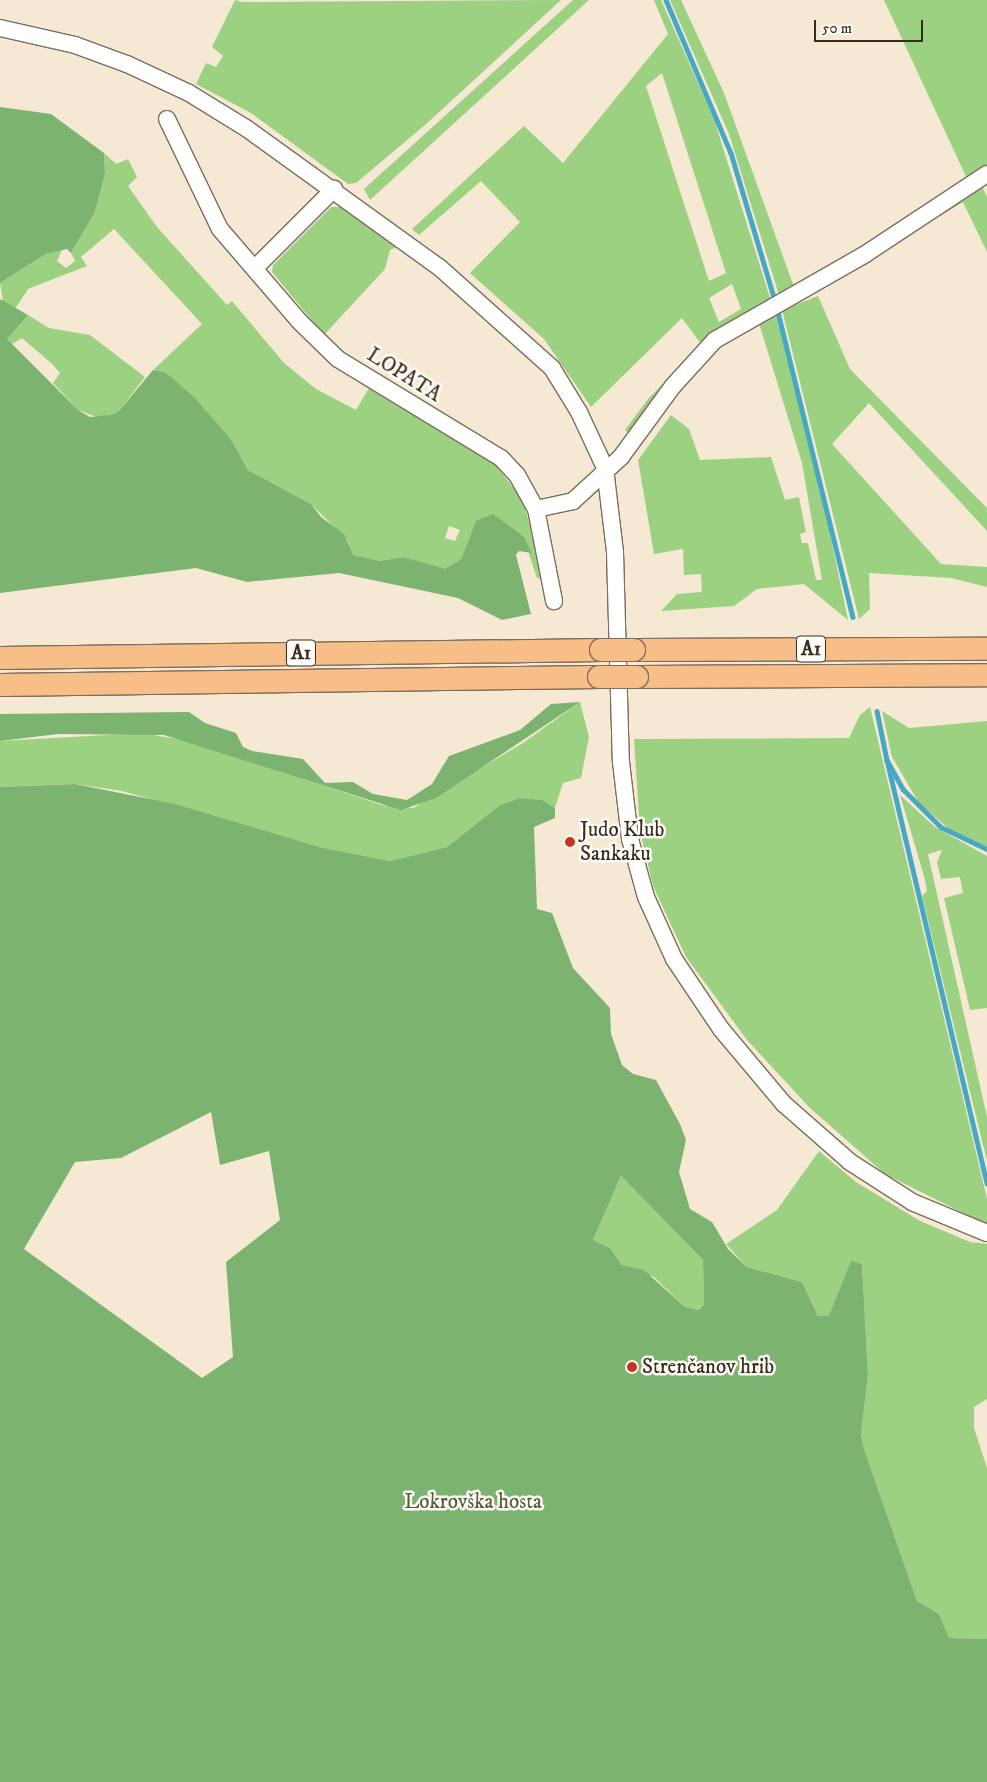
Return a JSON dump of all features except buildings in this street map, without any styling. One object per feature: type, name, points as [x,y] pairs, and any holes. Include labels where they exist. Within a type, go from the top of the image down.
[{"type":"highway","name":"A1","points":[[0,658],[601,650],[987,649]]},
{"type":"highway","name":"A1","points":[[0,685],[987,674]]},
{"type":"street","points":[[0,28],[75,45],[189,93],[334,189],[480,298],[552,368],[579,412],[605,468],[615,552],[621,762],[630,839],[646,897],[670,952],[721,1029],[784,1104],[850,1162],[912,1202],[987,1234]]},
{"type":"street","name":"LOPATA","points":[[166,119],[220,228],[338,359],[501,458],[516,475],[536,509],[554,601]]},
{"type":"street","points":[[536,509],[573,501],[605,468],[621,458],[673,386],[715,340],[758,314],[793,298],[987,174]]},
{"type":"street","points":[[255,268],[334,189]]},
{"type":"green space","points":[[235,0],[243,2],[561,0],[425,125],[356,183],[348,184],[251,113],[196,84],[206,63],[216,67],[223,56],[212,47]]},
{"type":"green space","points":[[573,0],[589,0],[370,200],[364,189]]},
{"type":"green space","points":[[654,0],[661,0],[714,119],[771,301],[731,323],[631,435],[625,430],[648,399],[701,344],[682,318],[591,407],[544,339],[470,273],[520,222],[481,181],[419,235],[412,229],[524,126],[563,163],[668,34]],"holes":[[[662,73],[726,273],[709,281],[646,86]],[[732,284],[741,309],[719,322],[709,298]]]},
{"type":"green space","points":[[670,0],[681,0],[724,93],[794,287],[779,295],[729,134]]},
{"type":"green space","points":[[884,0],[987,0],[987,169],[969,183]]},
{"type":"green space","points":[[0,107],[51,114],[104,153],[105,174],[95,212],[71,253],[67,249],[46,254],[0,283]]},
{"type":"green space","points":[[104,153],[116,164],[128,159],[137,177],[128,186],[157,227],[227,305],[232,301],[284,363],[316,389],[356,410],[369,388],[495,464],[522,499],[547,579],[537,578],[523,536],[476,521],[461,559],[446,570],[403,557],[379,561],[352,555],[347,540],[311,504],[248,470],[232,441],[165,372],[153,370],[202,324],[114,229],[81,257],[87,266],[28,289],[15,309],[3,302],[0,283],[46,254],[62,250],[57,261],[66,268],[75,261],[71,253],[95,212],[105,174]],"holes":[[[449,526],[460,530],[455,541],[445,538]]]},
{"type":"green space","points":[[980,182],[987,197],[987,252],[963,202],[815,293],[814,288]]},
{"type":"green space","points":[[331,207],[343,207],[397,247],[390,250],[385,269],[324,335],[272,272],[273,265]]},
{"type":"green space","points":[[818,296],[850,369],[987,508],[987,531],[869,403],[832,444],[941,564],[987,567],[987,587],[951,578],[869,573],[870,609],[859,619],[782,310]]},
{"type":"green space","points":[[0,299],[28,315],[7,339],[78,410],[90,417],[109,415],[119,411],[153,370],[165,372],[195,398],[232,441],[248,470],[311,504],[321,517],[344,534],[353,555],[379,561],[403,557],[446,569],[461,559],[476,521],[493,514],[523,536],[532,553],[519,551],[516,555],[531,614],[502,620],[458,598],[339,573],[247,582],[196,568],[0,593]]},
{"type":"green space","points":[[776,314],[818,477],[848,620],[804,584],[757,589],[734,606],[661,611],[677,594],[702,592],[701,574],[684,575],[683,549],[654,554],[638,460],[671,415],[689,429],[700,460],[771,457],[785,500],[799,497],[806,532],[800,534],[802,543],[808,543],[816,580],[822,580],[802,463],[758,320]]},
{"type":"green space","points":[[28,315],[49,328],[90,335],[145,377],[119,411],[99,418],[78,410],[53,383],[60,373],[51,363],[22,338],[12,344],[7,339]]},
{"type":"green space","points":[[580,702],[589,737],[581,778],[563,783],[555,808],[543,800],[520,798],[500,805],[447,847],[390,861],[319,847],[122,791],[75,784],[0,787],[0,741],[142,733],[188,741],[382,805],[413,808],[523,743]]},
{"type":"green space","points":[[580,702],[436,798],[401,810],[164,735],[58,734],[0,741],[0,714],[189,712],[205,723],[236,733],[243,747],[252,751],[303,759],[325,783],[353,782],[373,794],[407,800],[432,784],[449,756],[520,730],[551,704]]},
{"type":"green space","points":[[870,707],[987,1199],[987,1225],[885,1174],[810,1108],[747,1040],[686,957],[653,886],[640,831],[634,739],[849,738],[860,715]]},
{"type":"green space","points":[[882,711],[909,728],[987,721],[987,847],[949,829],[919,803],[892,757]]},
{"type":"green space","name":"Lokrovška hosta","points":[[75,784],[175,804],[319,847],[390,861],[447,847],[500,805],[520,798],[543,800],[555,808],[555,818],[534,827],[537,909],[552,913],[573,968],[610,1008],[611,1034],[622,1065],[633,1074],[656,1080],[680,1124],[686,1140],[679,1172],[690,1209],[712,1222],[728,1249],[747,1267],[802,1282],[818,1316],[829,1316],[851,1261],[862,1264],[868,1375],[861,1435],[864,1449],[917,1601],[939,1614],[949,1638],[987,1639],[987,1782],[0,1782],[0,787]],"holes":[[[211,1112],[220,1165],[269,1151],[280,1220],[226,1262],[233,1357],[202,1378],[24,1249],[75,1162],[121,1158]],[[621,1176],[703,1260],[704,1304],[698,1310],[685,1307],[644,1270],[622,1265],[610,1248],[593,1240]]]},
{"type":"green space","points":[[900,795],[935,827],[987,856],[987,1008],[970,1010],[944,898],[963,893],[960,877],[941,879],[937,862],[942,850],[928,854],[987,1117],[987,1161],[922,896],[927,891],[924,876]]},
{"type":"green space","points":[[819,1151],[856,1182],[920,1221],[970,1242],[987,1244],[987,1399],[974,1407],[974,1428],[987,1468],[987,1639],[949,1638],[939,1614],[917,1601],[864,1449],[861,1435],[868,1375],[862,1264],[829,1316],[818,1316],[802,1282],[747,1267],[726,1244],[777,1210]]},
{"type":"green space","points":[[621,1176],[703,1260],[704,1304],[697,1310],[685,1307],[654,1277],[622,1265],[610,1248],[593,1240]]},
{"type":"waterway","points":[[666,0],[731,153],[775,301]]},
{"type":"waterway","points":[[777,308],[853,617]]},
{"type":"waterway","points":[[877,711],[887,760],[903,789],[941,827],[987,849]]},
{"type":"waterway","points":[[887,760],[987,1183]]},
{"type":"place","name":"Judo Klub Sankaku","points":[[570,842]]},
{"type":"place","name":"Strenčanov hrib","points":[[632,1367]]}]
